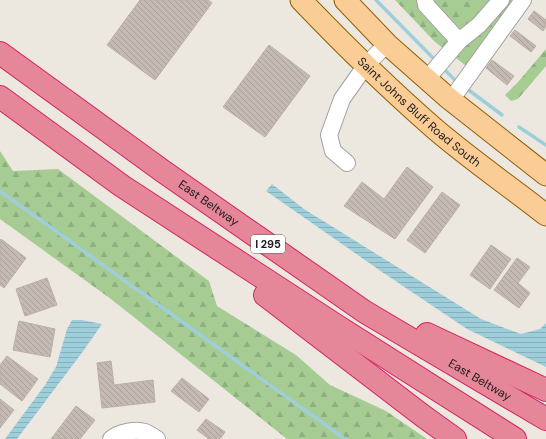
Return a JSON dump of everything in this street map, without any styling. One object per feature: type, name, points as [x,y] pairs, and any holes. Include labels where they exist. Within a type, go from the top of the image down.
[{"type":"highway","name":"East Beltway","points":[[0,52],[164,172],[365,312],[546,419]]},
{"type":"highway","name":"I 295","points":[[0,97],[122,186],[337,326],[515,439]]},
{"type":"highway","points":[[122,186],[455,439]]},
{"type":"highway","points":[[213,206],[428,335],[546,390]]},
{"type":"main road","name":"Saint Johns Bluff Road South","points":[[300,0],[366,65],[436,129],[476,162],[546,215]]},
{"type":"main road","points":[[345,0],[387,44],[451,100],[546,175]]},
{"type":"street","points":[[425,0],[426,5],[459,41]]},
{"type":"street","points":[[427,79],[459,41],[479,25],[502,0]]},
{"type":"street","points":[[451,100],[523,0]]},
{"type":"street","points":[[347,163],[333,151],[329,135],[342,99],[366,65],[387,44]]},
{"type":"street","points":[[111,439],[115,435],[124,432],[145,432],[154,437]]},
{"type":"green space","points":[[395,0],[520,0],[469,68],[435,42]]},
{"type":"green space","points":[[546,49],[546,66],[518,99],[511,101],[505,95]]},
{"type":"green space","points":[[0,151],[13,171],[58,169],[209,281],[217,306],[296,355],[330,385],[386,411],[427,439],[287,439],[111,299],[0,219]]},
{"type":"water","points":[[272,184],[304,209],[481,319],[521,334],[540,329],[546,323],[546,367],[467,329],[266,191]]},
{"type":"water","points":[[72,320],[82,320],[102,324],[17,439],[5,439],[45,385],[56,367],[67,329]]},
{"type":"building","points":[[140,0],[208,0],[212,3],[155,80],[107,45]]},
{"type":"building","points":[[534,11],[546,20],[546,26],[543,31],[528,19]]},
{"type":"building","points":[[515,30],[536,46],[531,52],[510,36]]},
{"type":"building","points":[[269,45],[310,76],[265,137],[223,107]]},
{"type":"building","points":[[492,60],[514,76],[507,85],[486,68]]},
{"type":"building","points":[[407,167],[433,187],[395,239],[344,206],[362,182],[384,199]]},
{"type":"building","points":[[442,192],[460,205],[425,253],[407,240]]},
{"type":"building","points":[[1,239],[26,258],[4,288],[0,285]]},
{"type":"building","points":[[491,245],[511,259],[490,289],[470,275]]},
{"type":"building","points":[[517,258],[530,267],[518,283],[530,293],[519,308],[494,290]]},
{"type":"building","points":[[47,278],[57,305],[25,316],[16,289]]},
{"type":"building","points":[[19,321],[55,329],[50,357],[13,350]]},
{"type":"building","points":[[7,356],[38,379],[22,401],[0,384],[0,365]]},
{"type":"building","points":[[111,361],[114,385],[153,380],[155,402],[102,408],[97,363]]},
{"type":"building","points":[[182,378],[209,399],[199,412],[171,391]]},
{"type":"building","points":[[0,399],[14,410],[0,428]]},
{"type":"building","points":[[76,406],[95,420],[80,439],[51,439]]},
{"type":"building","points":[[206,419],[225,432],[220,439],[209,439],[197,430]]},
{"type":"waterway","points":[[376,0],[437,62]]},
{"type":"waterway","points":[[443,68],[455,80]]},
{"type":"waterway","points":[[466,88],[502,115]]},
{"type":"waterway","points":[[519,127],[546,145]]},
{"type":"waterway","points":[[0,191],[345,439]]}]
